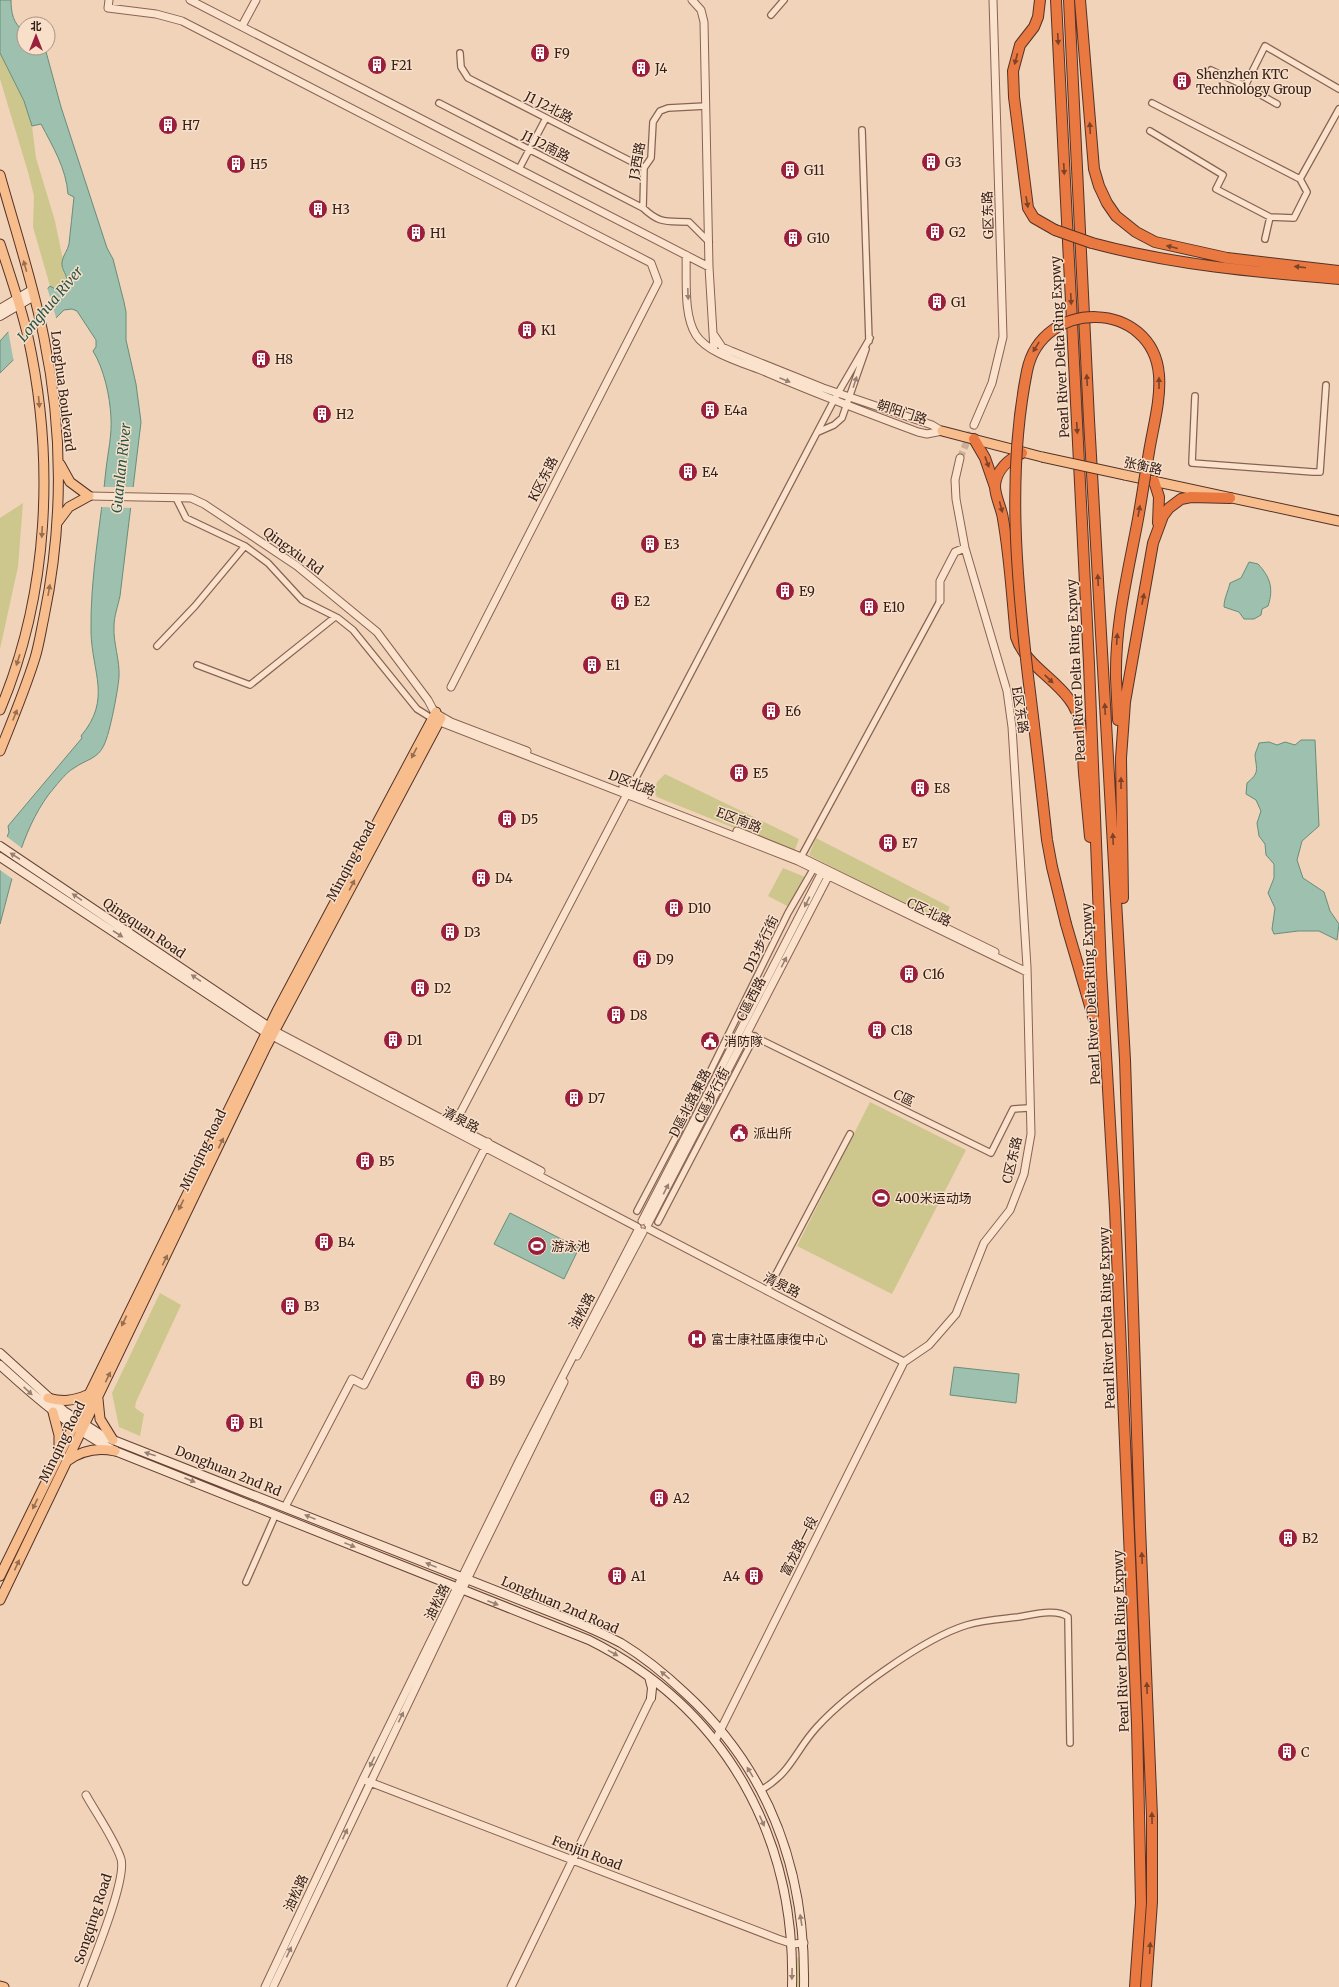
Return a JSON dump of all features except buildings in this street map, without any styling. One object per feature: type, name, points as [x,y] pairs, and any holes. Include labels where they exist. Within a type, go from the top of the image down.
[{"type":"highway","points":[[1040,0],[1036,22],[1024,38],[1017,54],[1013,81],[1028,208],[1034,218],[1055,230],[1092,243],[1141,255],[1239,271],[1338,275]]},
{"type":"highway","name":"Pearl River Delta Ring Expwy","points":[[1056,0],[1089,664],[1101,969],[1109,1078],[1140,1817],[1141,1903],[1135,1987]]},
{"type":"highway","name":"Pearl River Delta Ring Expwy","points":[[1069,0],[1090,428],[1125,1060],[1140,1519],[1152,1816],[1152,1902],[1146,1987]]},
{"type":"highway","points":[[1080,0],[1086,61],[1091,148],[1099,186],[1107,203],[1116,216],[1127,226],[1155,242],[1195,252],[1338,275]]},
{"type":"highway","points":[[1239,271],[1241,259]]},
{"type":"highway","points":[[1109,1078],[1101,1042],[1066,924],[1047,840],[1018,591],[1015,488],[1025,382],[1033,352],[1050,331],[1065,322],[1078,318],[1094,316],[1109,318],[1132,329],[1149,347],[1156,360],[1159,372],[1159,389],[1155,418],[1119,618],[1116,678],[1121,758],[1125,1060]]},
{"type":"highway","points":[[974,439],[985,458],[995,487],[1003,518],[1018,643],[1029,659],[1069,698],[1074,706],[1079,721],[1082,736],[1101,969]]},
{"type":"highway","points":[[995,487],[999,474],[1005,464],[1011,458],[1022,453]]},
{"type":"highway","points":[[1154,481],[1159,497],[1158,527]]},
{"type":"highway","points":[[1121,758],[1130,670],[1153,544],[1158,527],[1169,508],[1182,499],[1192,497],[1230,498]]},
{"type":"main road","name":"Longhua Boulevard","points":[[0,175],[34,297],[48,357],[59,463],[57,523],[52,572],[35,656],[26,686],[0,751]]},
{"type":"main road","name":"Longhua Boulevard","points":[[0,244],[23,316],[33,364],[42,436],[43,491],[41,549],[27,625],[0,710]]},
{"type":"main road","points":[[0,308],[34,297]]},
{"type":"main road","points":[[0,316],[18,302]]},
{"type":"main road","name":"张衡路","points":[[942,430],[1042,458],[1339,521]]},
{"type":"main road","points":[[57,523],[69,507],[89,496],[70,482],[59,463]]},
{"type":"main road","name":"Minqing Road","points":[[0,1576],[87,1395],[271,1032],[437,718]]},
{"type":"main road","name":"Qingquan Road","points":[[0,846],[271,1032]]},
{"type":"main road","name":"Qingquan Road","points":[[0,857],[271,1032]]},
{"type":"main road","name":"Minqing Road","points":[[0,1600],[98,1398],[271,1032]]},
{"type":"main road","name":"Donghuan 2nd Rd","points":[[0,1353],[74,1422]]},
{"type":"main road","name":"Donghuan 2nd Rd","points":[[0,1364],[53,1412],[74,1422],[115,1451],[460,1590]]},
{"type":"main road","points":[[48,1398],[63,1402],[71,1401],[87,1395]]},
{"type":"main road","points":[[98,1398],[100,1419],[113,1440]]},
{"type":"main road","points":[[53,1412],[59,1435],[58,1456]]},
{"type":"main road","name":"Donghuan 2nd Rd","points":[[83,1428],[465,1579]]},
{"type":"main road","points":[[66,1462],[80,1453],[89,1450],[98,1448],[115,1451]]},
{"type":"main road","name":"Longhuan 2nd Road","points":[[465,1579],[563,1616],[621,1644],[664,1674],[695,1702],[721,1729],[739,1754],[761,1790],[778,1827],[790,1863],[797,1894],[804,1943],[804,1987]]},
{"type":"main road","name":"Longhuan 2nd Road","points":[[460,1590],[589,1640],[616,1654],[666,1692],[715,1741],[740,1778],[764,1824],[781,1875],[788,1909],[792,1944],[792,1987]]},
{"type":"main road","points":[[649,1678],[652,1688],[651,1698],[666,1692]]},
{"type":"main road","points":[[0,1986],[4,1987]]},
{"type":"street","name":"K区东路","points":[[109,0],[108,8],[156,14],[182,21],[651,263],[658,282],[451,687]]},
{"type":"street","points":[[190,0],[709,267]]},
{"type":"street","points":[[242,26],[256,0]]},
{"type":"street","points":[[694,0],[701,10],[704,22],[709,267],[714,350]]},
{"type":"street","points":[[771,15],[784,0]]},
{"type":"street","name":"G区东路","points":[[974,425],[992,383],[1003,337],[993,0]]},
{"type":"street","points":[[1245,86],[1266,46],[1339,89]]},
{"type":"street","name":"J1 J2北路","points":[[460,53],[461,67],[468,78],[644,168]]},
{"type":"street","points":[[1211,70],[1245,86],[1277,104]]},
{"type":"street","points":[[1150,131],[1223,175],[1216,189],[1270,217],[1294,218],[1307,192],[1300,179],[1152,103]]},
{"type":"street","name":"J1 J2南路","points":[[439,104],[643,208]]},
{"type":"street","name":"J3西路","points":[[643,208],[644,168],[651,158],[653,122],[660,112],[668,108],[706,106]]},
{"type":"street","points":[[1300,179],[1339,109]]},
{"type":"street","points":[[519,169],[546,118]]},
{"type":"street","points":[[818,432],[839,422],[848,406],[870,338],[862,130]]},
{"type":"street","points":[[643,208],[654,218],[662,221],[689,222],[709,242]]},
{"type":"street","points":[[1265,239],[1270,217]]},
{"type":"street","name":"朝阳门路","points":[[686,255],[690,321],[699,339],[714,350],[848,406],[918,432],[927,434],[942,430]]},
{"type":"street","name":"朝阳门路","points":[[712,327],[716,341],[731,352],[838,393],[932,425],[942,430]]},
{"type":"street","points":[[453,1126],[834,400],[870,338]]},
{"type":"street","points":[[1195,396],[1192,463],[1320,472],[1326,385]]},
{"type":"street","name":"E区东路","points":[[960,458],[955,480],[956,499],[964,548],[1007,691],[1012,727],[1027,969]]},
{"type":"street","name":"Qingxiu Rd","points":[[89,496],[191,498],[204,504],[297,566],[377,632],[437,718]]},
{"type":"street","points":[[176,498],[186,518],[244,546],[268,563],[302,600],[346,624],[360,637],[414,705],[420,711],[437,718]]},
{"type":"street","points":[[157,646],[190,611],[244,546]]},
{"type":"street","points":[[827,872],[814,868],[800,859],[940,601],[940,581],[955,552],[964,548]]},
{"type":"street","points":[[197,665],[250,685],[335,617]]},
{"type":"street","name":"D区北路","points":[[437,718],[628,792]]},
{"type":"street","name":"E区南路","points":[[628,792],[800,859],[827,872]]},
{"type":"street","name":"D13步行街","points":[[637,1211],[709,1074],[788,913],[814,868]]},
{"type":"street","name":"C区北路","points":[[827,872],[1027,969]]},
{"type":"street","name":"C區西路","points":[[642,1226],[748,1033],[827,872]]},
{"type":"street","name":"D區北路東路","points":[[642,1226],[827,872]]},
{"type":"street","name":"C区东路","points":[[904,1362],[929,1345],[956,1314],[984,1243],[1010,1210],[1024,1174],[1031,1134],[1029,1108],[1027,969]]},
{"type":"street","name":"清泉路","points":[[271,1032],[904,1362]]},
{"type":"street","name":"C區","points":[[748,1033],[991,1153],[1013,1109],[1029,1108]]},
{"type":"street","name":"C區步行街","points":[[755,1036],[673,1194],[658,1222],[712,1120],[755,1036]]},
{"type":"street","points":[[767,1291],[850,1134]]},
{"type":"street","points":[[285,1507],[352,1378],[364,1384],[487,1144]]},
{"type":"street","name":"油松路","points":[[265,1987],[465,1579],[642,1226]]},
{"type":"street","name":"富龙路一段","points":[[715,1741],[904,1362]]},
{"type":"street","points":[[246,1582],[275,1516]]},
{"type":"street","points":[[761,1790],[775,1782],[786,1771],[815,1729],[825,1718],[842,1703],[888,1669],[930,1642],[952,1631],[966,1625],[1001,1619],[1052,1613],[1064,1614],[1068,1616],[1070,1744]]},
{"type":"street","points":[[511,1987],[651,1698]]},
{"type":"street","name":"油松路","points":[[273,1987],[367,1781]]},
{"type":"street","name":"Fenjin Road","points":[[367,1781],[792,1944],[804,1943]]},
{"type":"street","name":"Songqing Road","points":[[83,1987],[118,1889],[122,1868],[118,1851],[86,1795]]},
{"type":"shaded area","points":[[0,53],[24,101],[32,126],[36,158],[55,221],[63,260],[62,268],[67,280],[64,285],[56,290],[50,286],[33,227],[34,196],[0,79]]},
{"type":"shaded area","points":[[23,503],[18,567],[0,649],[0,518]]},
{"type":"shaded area","points":[[665,774],[799,839],[794,852],[657,797],[654,791],[657,782]]},
{"type":"shaded area","points":[[816,838],[950,907],[941,924],[809,855]]},
{"type":"shaded area","points":[[783,868],[805,877],[789,907],[768,896]]},
{"type":"shaded area","name":"400米运动场","points":[[870,1102],[966,1150],[892,1294],[797,1246]]},
{"type":"shaded area","points":[[160,1293],[181,1305],[136,1402],[135,1408],[144,1414],[140,1436],[119,1427],[112,1393]]},
{"type":"shaded area","points":[[797,1957],[799,1958],[799,1987],[796,1987]]},
{"type":"water","points":[[0,0],[11,0],[11,9],[16,23],[16,56],[47,56],[61,107],[107,248],[113,259],[126,312],[126,340],[136,384],[141,422],[120,596],[114,622],[114,639],[119,677],[109,731],[101,750],[91,759],[78,765],[67,773],[49,794],[39,809],[24,840],[18,857],[0,924],[0,854],[9,832],[8,826],[82,738],[81,736],[90,723],[96,710],[98,686],[91,632],[92,591],[111,424],[106,383],[93,351],[96,347],[96,340],[77,311],[72,309],[64,310],[0,373],[0,341],[50,286],[57,290],[67,283],[62,268],[62,262],[69,244],[74,197],[68,194],[62,166],[41,124],[32,126],[24,101],[0,53]]},
{"type":"water","points":[[1249,562],[1258,564],[1268,578],[1271,594],[1268,606],[1262,609],[1261,615],[1254,619],[1244,619],[1239,612],[1224,607],[1224,604],[1230,583],[1241,578]]},
{"type":"water","points":[[1301,740],[1315,740],[1319,826],[1302,841],[1297,860],[1303,878],[1324,892],[1330,911],[1339,924],[1337,940],[1319,931],[1298,931],[1274,934],[1272,929],[1275,908],[1268,893],[1274,878],[1274,864],[1266,855],[1265,844],[1259,836],[1257,823],[1261,811],[1256,800],[1246,794],[1247,783],[1254,777],[1257,768],[1255,754],[1259,743],[1269,742],[1277,745],[1285,742],[1295,745]]},
{"type":"water","name":"游泳池","points":[[510,1213],[579,1248],[564,1279],[494,1244]]},
{"type":"water","points":[[954,1367],[1019,1374],[1016,1403],[950,1395]]},
{"type":"pier","points":[[47,287],[57,321],[14,363],[8,330]]},
{"type":"pier","points":[[103,487],[136,487],[134,508],[100,507]]},
{"type":"pier","points":[[6,836],[23,849],[14,880],[0,870],[0,849]]},
{"type":"tunnel","points":[[960,458],[974,425]]},
{"type":"place","name":"F9","points":[[540,53]]},
{"type":"place","name":"F21","points":[[377,65]]},
{"type":"place","name":"J4","points":[[641,68]]},
{"type":"place","name":"Shenzhen KTC Technology Group","points":[[1182,81]]},
{"type":"place","name":"H7","points":[[168,125]]},
{"type":"place","name":"G3","points":[[931,162]]},
{"type":"place","name":"H5","points":[[236,164]]},
{"type":"place","name":"G11","points":[[790,170]]},
{"type":"place","name":"H3","points":[[318,209]]},
{"type":"place","name":"G2","points":[[935,232]]},
{"type":"place","name":"H1","points":[[416,233]]},
{"type":"place","name":"G10","points":[[793,238]]},
{"type":"place","name":"G1","points":[[937,302]]},
{"type":"place","name":"K1","points":[[527,330]]},
{"type":"place","name":"H8","points":[[261,359]]},
{"type":"place","name":"E4a","points":[[710,410]]},
{"type":"place","name":"H2","points":[[322,414]]},
{"type":"place","name":"E4","points":[[688,472]]},
{"type":"place","name":"E3","points":[[650,544]]},
{"type":"place","name":"E9","points":[[785,591]]},
{"type":"place","name":"E2","points":[[620,601]]},
{"type":"place","name":"E10","points":[[869,607]]},
{"type":"place","name":"E1","points":[[592,665]]},
{"type":"place","name":"E6","points":[[771,711]]},
{"type":"place","name":"E5","points":[[739,773]]},
{"type":"place","name":"E8","points":[[920,788]]},
{"type":"place","name":"D5","points":[[507,819]]},
{"type":"place","name":"E7","points":[[888,843]]},
{"type":"place","name":"D4","points":[[481,878]]},
{"type":"place","name":"D10","points":[[674,908]]},
{"type":"place","name":"D3","points":[[450,932]]},
{"type":"place","name":"D9","points":[[642,959]]},
{"type":"place","name":"C16","points":[[909,974]]},
{"type":"place","name":"D2","points":[[420,988]]},
{"type":"place","name":"D8","points":[[616,1015]]},
{"type":"place","name":"C18","points":[[877,1030]]},
{"type":"place","name":"D1","points":[[393,1040]]},
{"type":"place","name":"消防隊","points":[[710,1041]]},
{"type":"place","name":"D7","points":[[574,1098]]},
{"type":"place","name":"派出所","points":[[739,1133]]},
{"type":"place","name":"B5","points":[[365,1161]]},
{"type":"place","name":"400米运动场","points":[[881,1198]]},
{"type":"place","name":"B4","points":[[324,1242]]},
{"type":"place","name":"游泳池","points":[[537,1246]]},
{"type":"place","name":"B3","points":[[290,1306]]},
{"type":"place","name":"富士康社區康復中心","points":[[697,1339]]},
{"type":"place","name":"B9","points":[[475,1380]]},
{"type":"place","name":"B1","points":[[235,1423]]},
{"type":"place","name":"A2","points":[[659,1498]]},
{"type":"place","name":"B2","points":[[1288,1538]]},
{"type":"place","name":"A1","points":[[617,1576]]},
{"type":"place","name":"A4","points":[[754,1576]]},
{"type":"place","name":"C","points":[[1287,1752]]},
{"type":"water label","name":"Longhua River","points":[[50,304]]},
{"type":"water label","name":"Guanlan River","points":[[121,468]]}]
